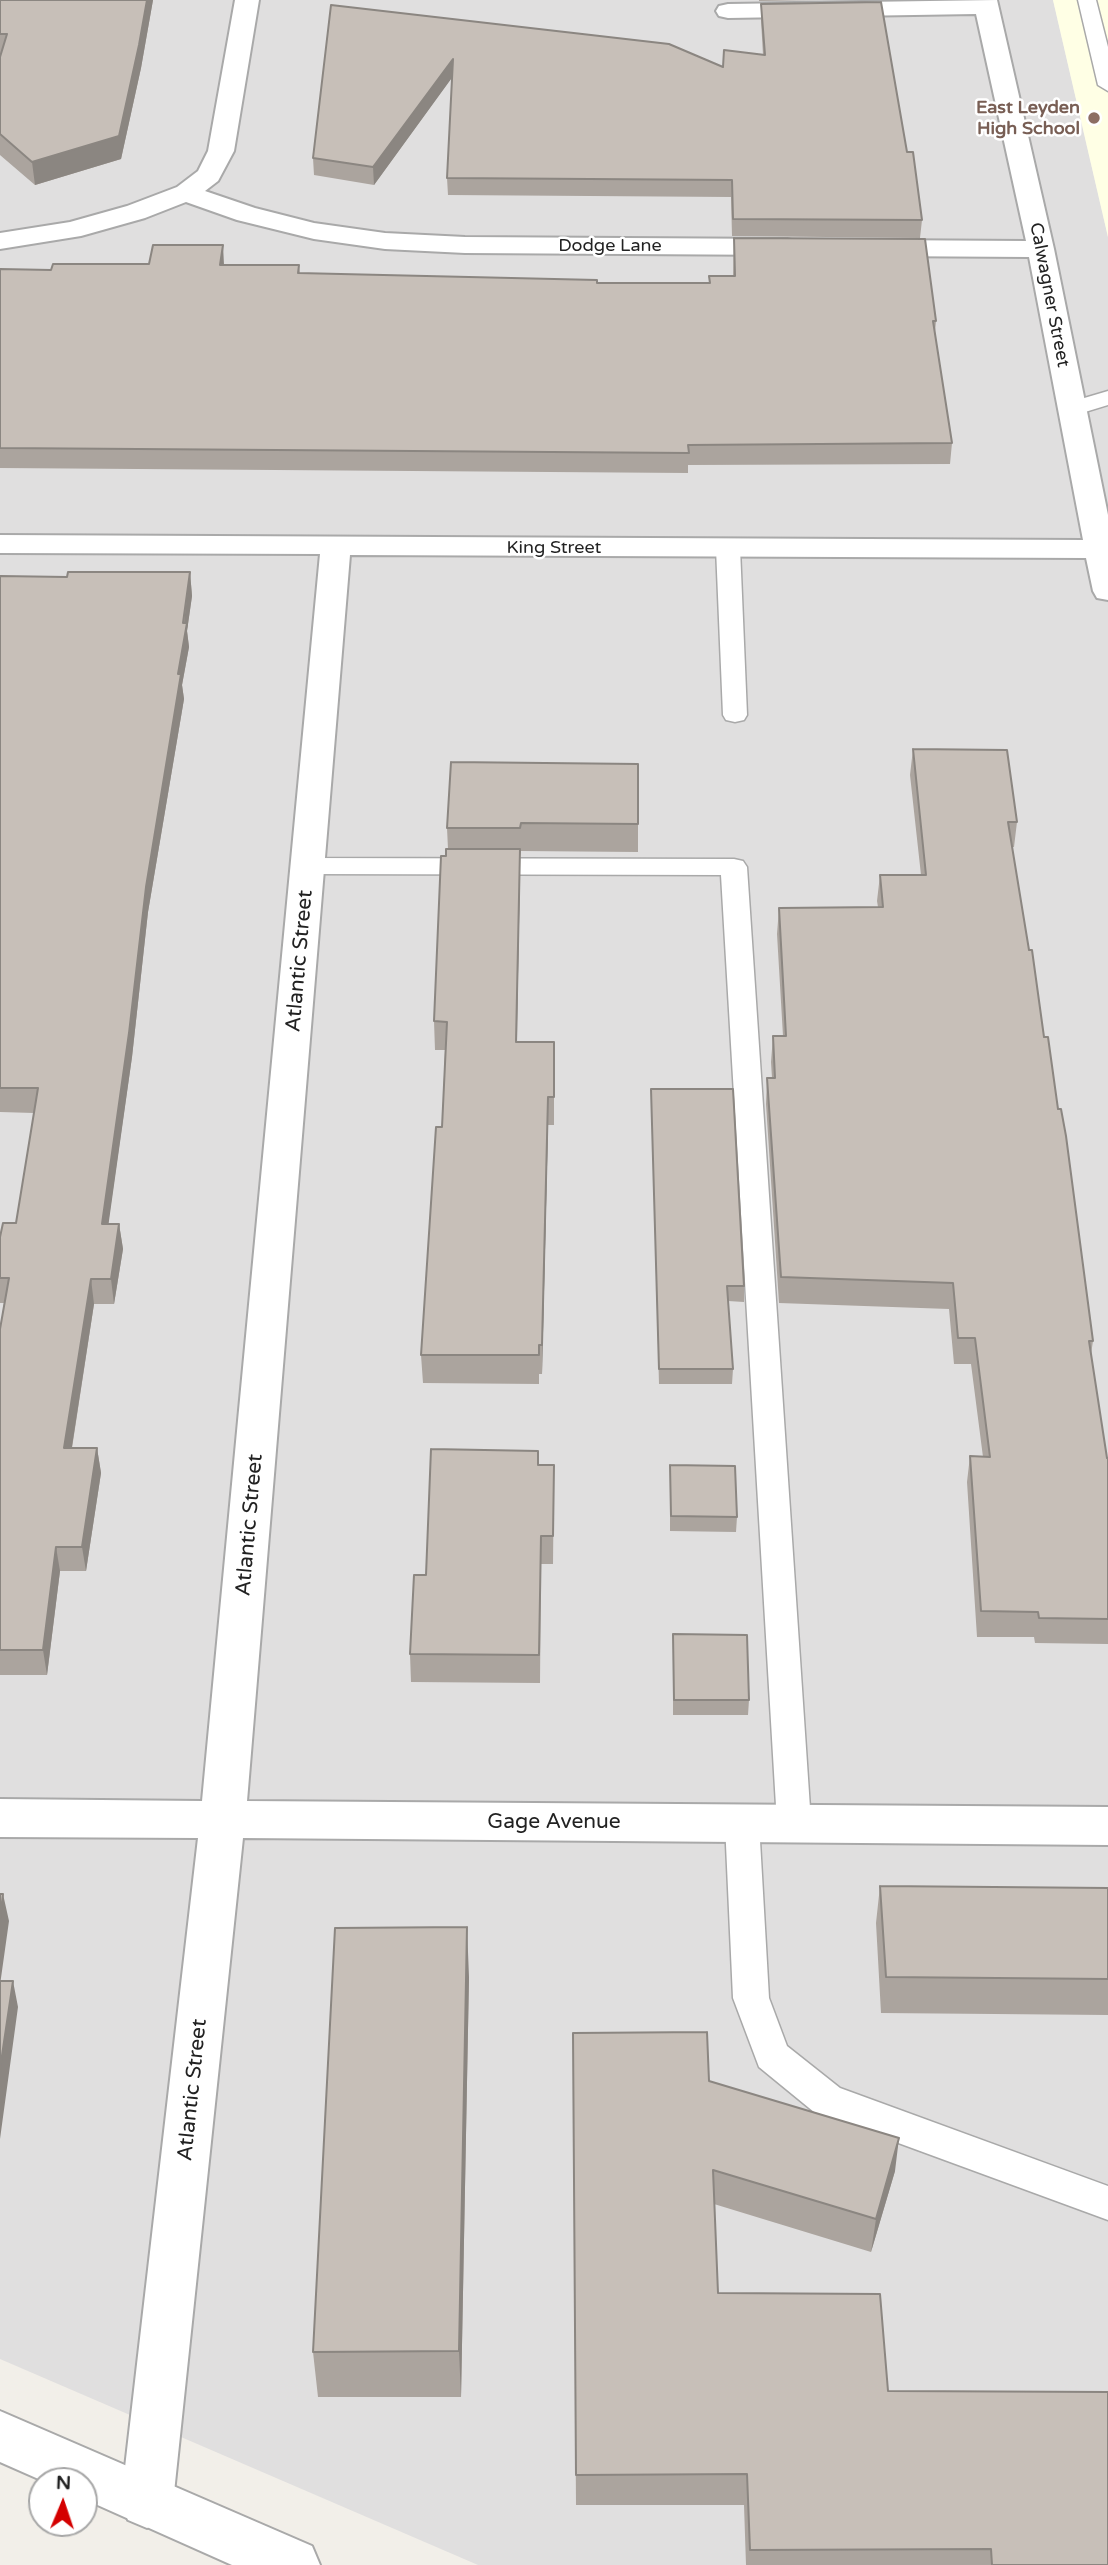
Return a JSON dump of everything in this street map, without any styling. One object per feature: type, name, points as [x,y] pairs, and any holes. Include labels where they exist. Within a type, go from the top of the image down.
[{"type":"street","points":[[0,241],[72,230],[136,212],[186,193],[209,175],[221,151],[247,0]]},
{"type":"street","points":[[728,11],[985,4]]},
{"type":"street","name":"Calwagner Street","points":[[985,4],[1041,249],[1072,409],[1104,549],[1108,591]]},
{"type":"street","name":"Dodge Lane","points":[[186,193],[246,214],[314,230],[385,241],[465,245],[808,247]]},
{"type":"street","points":[[849,247],[1041,249]]},
{"type":"street","name":"King Street","points":[[0,544],[1104,549]]},
{"type":"street","name":"Atlantic Street","points":[[147,2502],[223,1819],[337,547]]},
{"type":"street","name":"Gage Avenue","points":[[0,1818],[1108,1826]]},
{"type":"street","points":[[0,2436],[293,2565]]},
{"type":"lane","points":[[1087,0],[1108,86]]},
{"type":"lane","points":[[1072,409],[1108,398]]},
{"type":"lane","points":[[728,548],[735,715]]},
{"type":"lane","points":[[308,866],[734,867],[794,1823]]},
{"type":"lane","points":[[741,1823],[751,1998],[772,2056],[827,2100],[1108,2203]]},
{"type":"shaded area","points":[[0,0],[1053,0],[1108,237],[1108,2565],[478,2565],[0,2359]]},
{"type":"shaded area","name":"East Leyden High School","points":[[1053,0],[1108,0],[1108,237]]},
{"type":"building","points":[[0,0],[147,0],[119,136],[32,162],[0,134],[0,57],[7,34],[0,34]]},
{"type":"building","points":[[881,2],[907,152],[913,152],[922,220],[733,219],[732,180],[447,178],[453,59],[373,167],[313,158],[331,5],[669,44],[723,67],[724,50],[765,55],[761,4]]},
{"type":"building","points":[[734,238],[925,239],[936,321],[933,321],[952,443],[688,445],[689,453],[0,448],[0,269],[51,270],[53,264],[149,264],[153,245],[223,245],[220,265],[299,265],[298,273],[597,280],[597,283],[710,283],[709,276],[735,276]]},
{"type":"building","points":[[68,572],[190,572],[183,623],[187,623],[178,674],[181,674],[146,887],[102,1224],[119,1224],[111,1279],[91,1279],[64,1448],[97,1448],[82,1547],[56,1547],[43,1650],[0,1650],[0,1329],[9,1278],[0,1278],[0,1237],[3,1223],[16,1223],[38,1088],[0,1088],[0,576],[67,577]]},
{"type":"building","points":[[913,749],[1007,750],[1017,822],[1008,822],[1029,950],[1032,950],[1044,1037],[1048,1037],[1058,1109],[1061,1109],[1066,1136],[1093,1341],[1089,1341],[1108,1458],[1108,1619],[1039,1618],[1038,1612],[981,1611],[970,1456],[990,1457],[975,1338],[958,1338],[953,1283],[781,1277],[767,1078],[775,1078],[773,1036],[786,1036],[779,908],[883,907],[880,875],[926,875]]},
{"type":"building","points":[[451,762],[638,764],[638,824],[521,823],[520,828],[447,828]]},
{"type":"building","points":[[446,849],[520,849],[516,1042],[554,1042],[554,1097],[548,1097],[542,1345],[539,1345],[539,1355],[421,1355],[436,1127],[442,1127],[447,1022],[434,1021],[441,856],[446,856]]},
{"type":"building","points":[[651,1089],[733,1089],[744,1286],[727,1286],[733,1369],[659,1369]]},
{"type":"building","points":[[431,1449],[538,1451],[538,1465],[554,1465],[553,1536],[541,1536],[539,1655],[410,1654],[414,1575],[426,1575]]},
{"type":"building","points":[[670,1465],[735,1466],[737,1517],[671,1516]]},
{"type":"building","points":[[673,1634],[747,1635],[749,1700],[674,1700]]},
{"type":"building","points":[[880,1886],[1108,1888],[1108,1979],[886,1977]]},
{"type":"building","points":[[0,1894],[3,1894],[0,1918]]},
{"type":"building","points":[[467,1927],[459,2351],[313,2352],[335,1928]]},
{"type":"building","points":[[0,1981],[13,1981],[0,2069]]},
{"type":"building","points":[[707,2032],[709,2081],[899,2138],[876,2219],[713,2170],[718,2293],[880,2294],[888,2391],[1108,2392],[1108,2565],[992,2565],[991,2549],[750,2550],[747,2474],[576,2475],[573,2033]]},
{"type":"place","name":"East Leyden High School","points":[[1094,118]]}]
